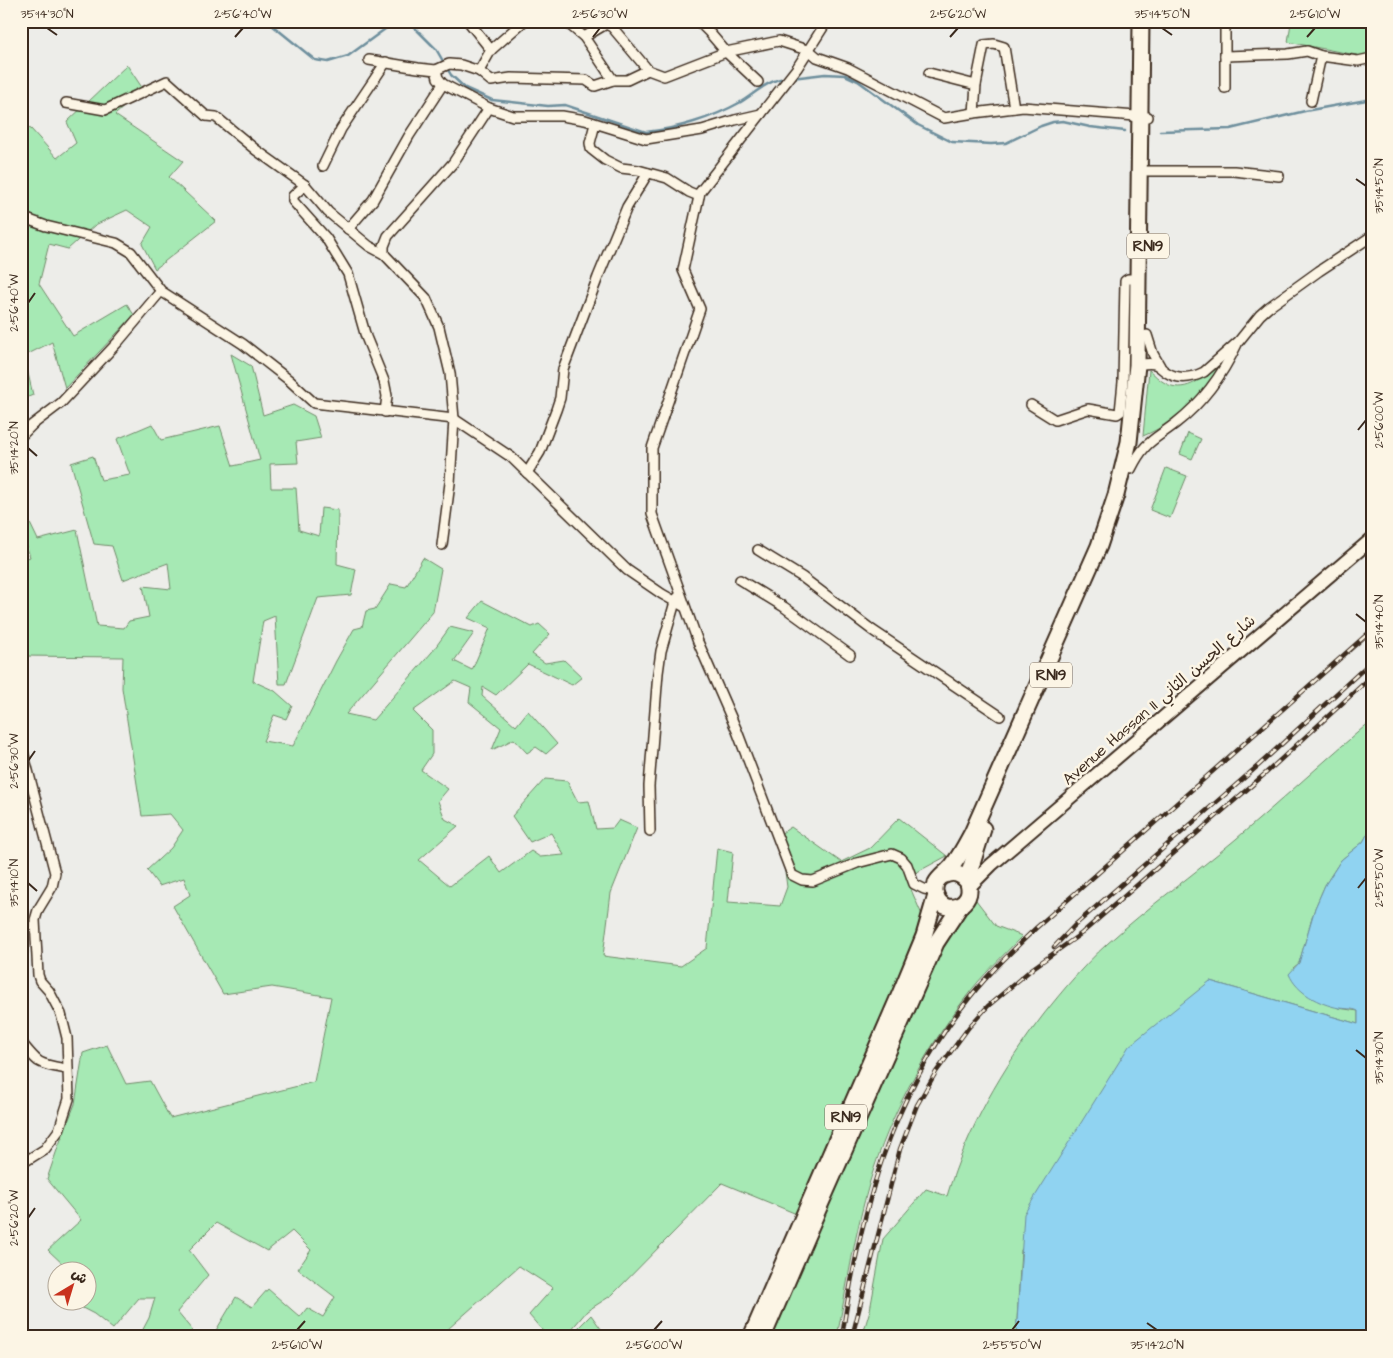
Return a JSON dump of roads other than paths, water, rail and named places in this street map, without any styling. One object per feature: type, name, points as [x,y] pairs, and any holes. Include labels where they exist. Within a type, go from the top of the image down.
[{"type":"highway","name":"RN19","points":[[751,1337],[904,986],[924,936],[936,884],[963,850],[972,833],[1099,546],[1116,495],[1139,441],[1129,382],[1141,364],[1147,335],[1148,171],[1141,21]]},
{"type":"highway","name":"RN19","points":[[763,1337],[936,943],[968,897],[967,882],[980,834],[1112,532],[1126,492],[1139,441],[1141,364],[1137,279],[1149,21]]},
{"type":"highway","points":[[943,876],[952,873],[960,875],[967,882]]},
{"type":"highway","points":[[935,893],[940,903],[948,907],[961,905]]},
{"type":"street","points":[[468,21],[492,50]]},
{"type":"street","points":[[479,71],[492,50],[524,21]]},
{"type":"street","points":[[565,21],[584,38],[614,80]]},
{"type":"street","points":[[698,21],[726,52],[758,82]]},
{"type":"street","points":[[827,21],[810,51],[700,192],[683,270],[700,309],[652,448],[652,514],[678,598],[685,607],[737,731],[792,876],[802,880],[813,881],[857,863],[892,854],[904,862],[914,884],[935,893]]},
{"type":"street","points":[[1225,21],[1225,88]]},
{"type":"street","points":[[584,38],[606,24],[616,24],[648,70],[664,76],[726,52],[779,41],[810,51],[817,57],[848,68],[944,118],[1023,107],[1144,116]]},
{"type":"street","points":[[974,113],[976,85],[984,45],[994,44],[1004,47],[1014,108]]},
{"type":"street","points":[[1225,56],[1288,54],[1307,51],[1321,56],[1358,61],[1372,58]]},
{"type":"street","points":[[1311,101],[1321,56]]},
{"type":"street","points":[[368,60],[418,68],[460,65],[479,71],[491,81],[511,78],[586,80],[595,86],[614,80],[627,80],[648,70]]},
{"type":"street","points":[[323,166],[341,129],[386,62]]},
{"type":"street","points":[[442,67],[438,78],[443,84],[489,108],[514,116],[562,116],[646,139],[702,130],[761,114]]},
{"type":"street","points":[[929,73],[976,85]]},
{"type":"street","points":[[66,103],[105,110],[167,81],[206,116],[216,117],[256,150],[305,185],[328,212],[369,246],[384,254],[426,298],[440,327],[450,373],[454,419],[450,482],[442,545]]},
{"type":"street","points":[[348,229],[373,200],[409,136],[443,84]]},
{"type":"street","points":[[384,254],[384,246],[388,236],[454,163],[489,108]]},
{"type":"street","points":[[595,124],[590,143],[591,149],[605,160],[621,168],[638,170],[667,178],[699,196]]},
{"type":"street","points":[[1148,171],[1234,171],[1279,176]]},
{"type":"street","points":[[527,472],[540,452],[556,410],[560,398],[563,369],[598,277],[627,207],[648,173]]},
{"type":"street","points":[[305,185],[293,196],[293,201],[326,238],[348,274],[366,337],[384,381],[387,396],[385,412]]},
{"type":"street","points":[[21,217],[46,226],[116,243],[131,252],[161,291],[243,344],[289,380],[314,404],[454,419],[511,457],[628,570],[648,585],[678,598]]},
{"type":"street","points":[[1141,364],[1151,364],[1175,376],[1190,377],[1204,372],[1238,341],[1269,307],[1372,236]]},
{"type":"street","points":[[1031,406],[1055,420],[1088,409],[1117,414],[1120,412],[1129,382],[1125,281],[1137,279]]},
{"type":"street","points":[[21,436],[61,403],[118,342],[161,291]]},
{"type":"street","points":[[1147,335],[1153,354],[1162,369]]},
{"type":"street","points":[[1139,441],[1176,423],[1208,391],[1224,370],[1238,341]]},
{"type":"street","name":"Avenue Hassan II شارع الحسن الثاني","points":[[967,882],[991,865],[1372,539]]},
{"type":"street","points":[[758,550],[802,577],[872,630],[1000,716]]},
{"type":"street","points":[[740,580],[784,608],[850,655]]},
{"type":"street","points":[[650,831],[649,786],[658,673],[661,650],[678,598]]},
{"type":"street","points":[[21,744],[55,873],[52,887],[38,910],[35,920],[38,975],[61,1014],[67,1038],[69,1099],[58,1130],[45,1149],[21,1164]]},
{"type":"street","points":[[21,1042],[35,1060],[42,1065],[67,1069]]},
{"type":"water","points":[[1372,826],[1372,1337],[1016,1337],[1024,1214],[1129,1046],[1210,981],[1358,1024],[1358,1011],[1331,1006],[1310,997],[1297,987],[1289,974],[1299,963],[1315,908],[1325,885],[1341,860],[1363,842]]},
{"type":"waterway","points":[[267,21],[315,60],[328,62],[348,56],[392,24],[403,22],[414,27],[436,49],[451,75],[465,88],[492,100],[548,106],[565,105],[646,132],[670,128],[706,118],[739,103],[767,84],[786,78]]},
{"type":"waterway","points":[[792,78],[825,74],[845,75],[858,81],[918,125],[952,142],[1006,143],[1041,126],[1063,121],[1090,127],[1125,131]]},
{"type":"waterway","points":[[1160,131],[1230,129],[1305,111],[1372,99]]},
{"type":"railway","points":[[842,1337],[858,1245],[869,1201],[899,1115],[919,1074],[942,1035],[970,997],[1010,953],[1036,928],[1372,630]]},
{"type":"railway","points":[[1054,947],[1075,925],[1259,765],[1372,661]]},
{"type":"railway","points":[[852,1337],[900,1149],[917,1105],[936,1072],[969,1027],[988,1006],[1033,968],[1082,933],[1266,773],[1372,676]]}]
